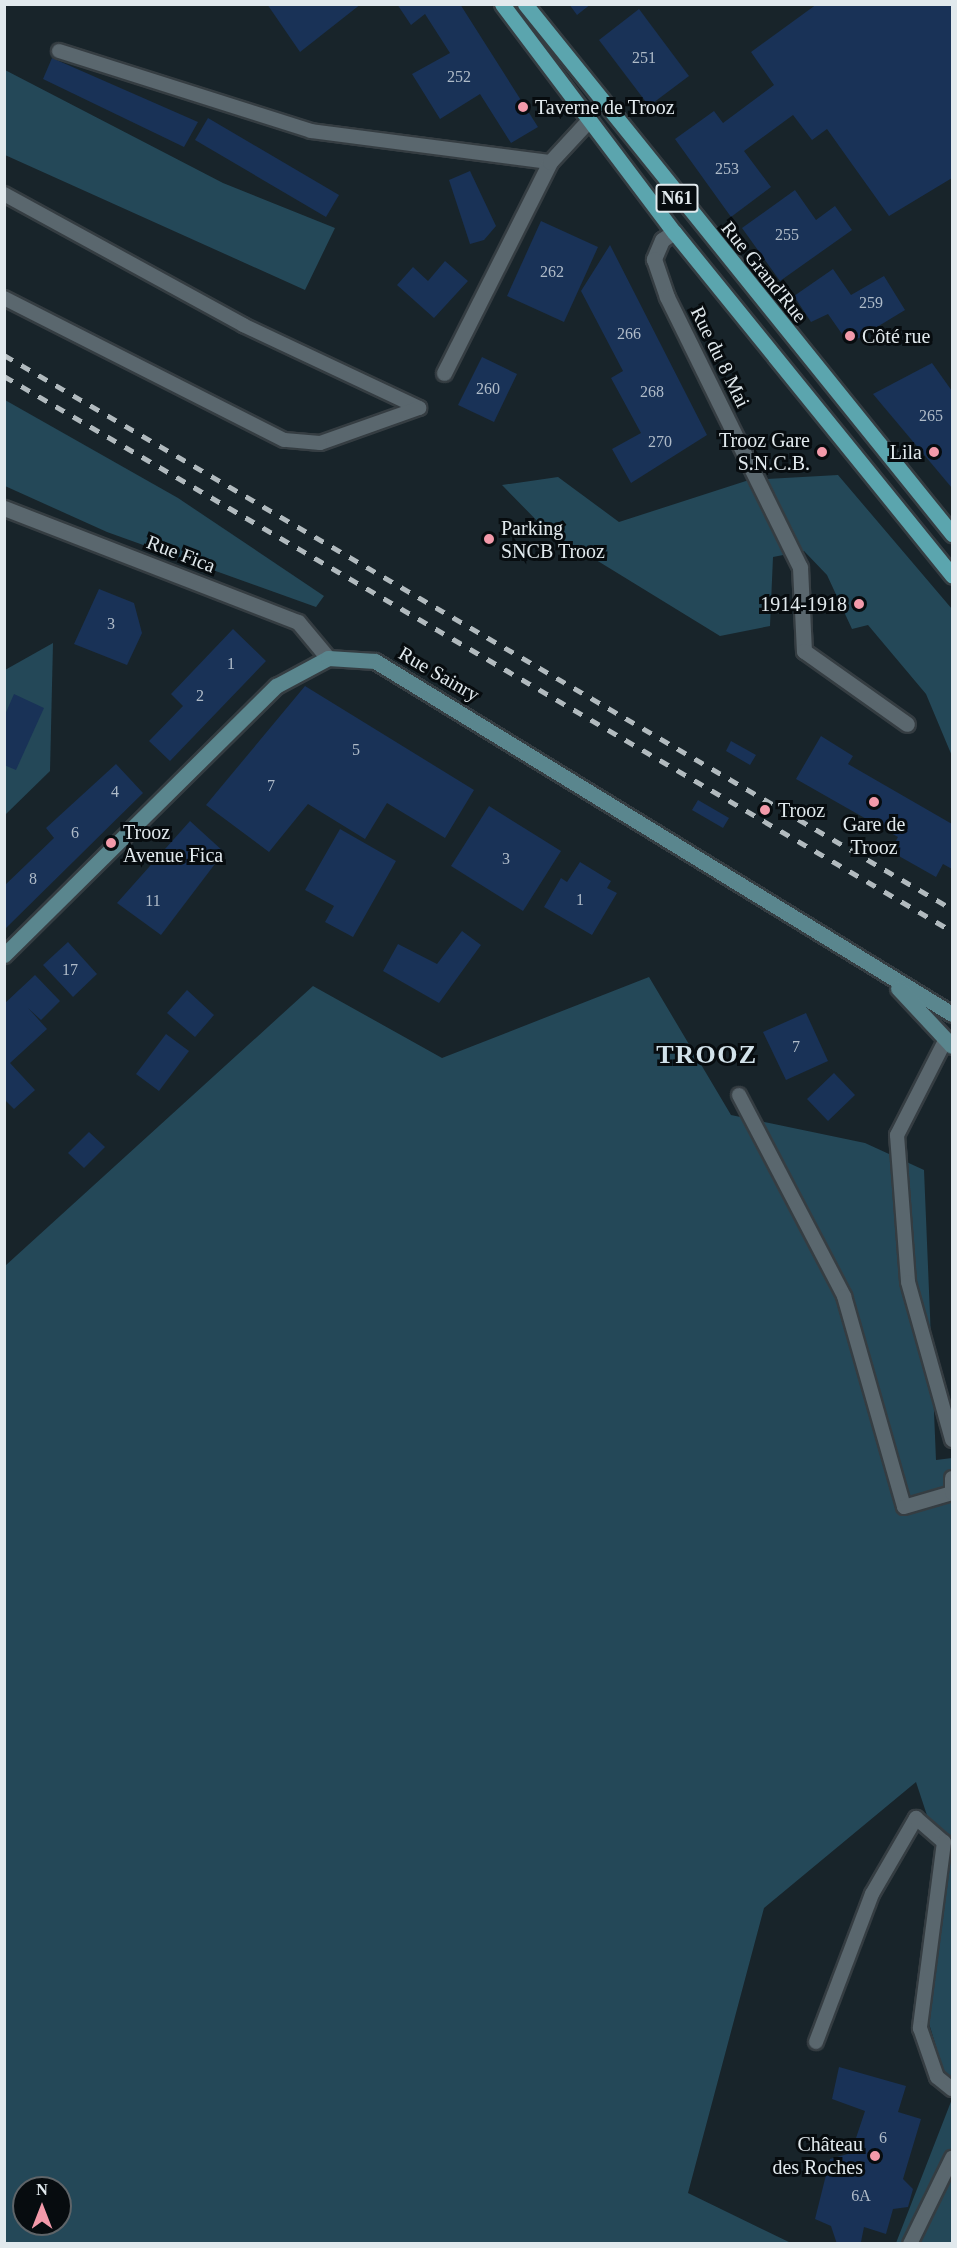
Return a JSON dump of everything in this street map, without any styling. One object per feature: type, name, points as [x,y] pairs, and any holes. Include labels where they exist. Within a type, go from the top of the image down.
[{"type":"main road","name":"N61","points":[[502,4],[588,121],[674,232],[952,575]]},
{"type":"main road","name":"Rue Grand'Rue","points":[[525,4],[952,534]]},
{"type":"street","points":[[444,373],[550,162],[588,121]]},
{"type":"street","name":"Rue du 8 Mai","points":[[674,232],[662,240],[654,259],[667,297],[800,567],[804,651],[907,724]]},
{"type":"street","name":"Rue Fica","points":[[4,508],[298,622],[328,658]]},
{"type":"street","points":[[4,955],[276,686],[328,658]]},
{"type":"street","name":"Rue Sainry","points":[[328,658],[375,661],[869,958],[952,1014]]},
{"type":"street","name":"Rue Sainry","points":[[869,958],[949,1042]]},
{"type":"lane","points":[[58,51],[311,131],[550,162]]},
{"type":"lane","points":[[4,194],[243,325],[419,408],[320,443],[284,440],[4,298]]},
{"type":"lane","points":[[949,1042],[897,1135],[908,1282],[952,1440]]},
{"type":"lane","points":[[739,1095],[844,1296],[904,1507],[952,1493],[952,1478]]},
{"type":"lane","points":[[816,2042],[872,1894],[916,1818],[944,1842],[920,2028],[937,2077],[952,2089]]},
{"type":"lane","points":[[910,2244],[952,2158]]},
{"type":"shaded area","points":[[5,70],[223,183],[335,228],[305,290],[5,155]]},
{"type":"shaded area","points":[[5,400],[178,498],[324,596],[316,607],[107,532],[5,486]]},
{"type":"shaded area","points":[[838,475],[952,609],[952,756],[926,694],[868,625],[852,629],[827,575],[804,551],[773,557],[770,626],[720,636],[544,528],[502,485],[558,477],[619,522],[749,480]]},
{"type":"shaded area","points":[[53,643],[50,771],[5,815],[5,670]]},
{"type":"shaded area","points":[[649,977],[731,1115],[865,1143],[924,1170],[936,1460],[952,1458],[952,2099],[924,2007],[948,1879],[916,1782],[764,1908],[688,2193],[791,2243],[5,2244],[5,1266],[313,986],[442,1058]]},
{"type":"shaded area","points":[[952,2099],[952,2243],[896,2243]]},
{"type":"building","points":[[267,4],[361,4],[300,52]]},
{"type":"building","points":[[397,4],[460,4],[538,127],[511,143],[480,94],[440,119],[412,74],[450,53],[425,14],[411,25]]},
{"type":"building","points":[[569,4],[591,4],[577,15]]},
{"type":"building","points":[[817,4],[952,4],[952,178],[889,216],[827,129],[812,140],[793,115],[744,151],[771,187],[731,217],[675,139],[714,111],[723,123],[774,85],[751,52]]},
{"type":"building","points":[[639,9],[689,76],[649,106],[599,40]]},
{"type":"building","points":[[52,58],[198,122],[184,147],[43,79]]},
{"type":"building","points":[[208,118],[339,195],[326,217],[195,140]]},
{"type":"building","points":[[470,171],[496,226],[484,240],[470,244],[449,180]]},
{"type":"building","points":[[795,190],[816,220],[835,206],[852,230],[780,281],[742,228]]},
{"type":"building","points":[[541,221],[598,247],[564,322],[507,296]]},
{"type":"building","points":[[610,245],[707,435],[631,483],[612,449],[641,433],[611,378],[623,371],[581,291]]},
{"type":"building","points":[[445,261],[468,281],[434,318],[397,285],[413,267],[428,281]]},
{"type":"building","points":[[833,269],[851,295],[884,276],[905,310],[849,344],[828,314],[811,322],[794,296]]},
{"type":"building","points":[[482,357],[517,374],[494,422],[458,405]]},
{"type":"building","points":[[932,363],[952,391],[952,488],[873,394]]},
{"type":"building","points":[[99,589],[134,603],[142,633],[127,665],[74,644]]},
{"type":"building","points":[[233,629],[266,661],[170,761],[149,741],[183,706],[171,694]]},
{"type":"building","points":[[305,686],[474,790],[445,838],[387,803],[365,839],[308,804],[269,852],[206,805]]},
{"type":"building","points":[[14,694],[44,708],[16,770],[4,765],[4,717]]},
{"type":"building","name":"Gare de Trooz","points":[[821,736],[853,756],[848,764],[952,824],[952,869],[943,864],[936,877],[890,851],[898,837],[796,779]]},
{"type":"building","points":[[731,741],[756,755],[750,765],[726,751]]},
{"type":"building","points":[[116,764],[143,793],[4,930],[4,886],[54,838],[46,828]]},
{"type":"building","points":[[698,800],[729,818],[723,828],[692,810]]},
{"type":"building","points":[[489,806],[561,851],[523,911],[451,866]]},
{"type":"building","points":[[190,821],[224,852],[161,935],[117,903]]},
{"type":"building","points":[[340,829],[396,861],[353,937],[325,922],[334,906],[305,890]]},
{"type":"building","points":[[580,862],[611,881],[607,888],[617,893],[592,935],[544,907],[561,878],[567,882]]},
{"type":"building","points":[[462,931],[481,945],[439,1003],[383,971],[398,944],[437,964]]},
{"type":"building","points":[[68,942],[97,974],[73,997],[43,965]]},
{"type":"building","points":[[35,975],[60,1001],[41,1020],[28,1008],[47,1029],[10,1063],[35,1090],[14,1109],[4,1099],[4,1004]]},
{"type":"building","points":[[187,990],[214,1015],[195,1037],[167,1013]]},
{"type":"building","points":[[806,1013],[828,1061],[786,1080],[763,1032]]},
{"type":"building","points":[[166,1034],[189,1051],[159,1091],[136,1074]]},
{"type":"building","points":[[834,1073],[855,1095],[828,1121],[807,1099]]},
{"type":"building","points":[[89,1132],[105,1147],[84,1168],[68,1153]]},
{"type":"building","name":"Château des Roches","points":[[839,2067],[906,2086],[898,2112],[921,2119],[903,2179],[913,2189],[908,2207],[893,2209],[886,2234],[864,2227],[861,2242],[851,2244],[837,2244],[831,2226],[815,2219],[830,2159],[851,2153],[865,2111],[832,2099]]},
{"type":"railway","points":[[4,355],[952,909]]},
{"type":"railway","points":[[4,376],[952,931]]},
{"type":"place","name":"Taverne de Trooz","points":[[523,107]]},
{"type":"place","name":"Côté rue","points":[[850,336]]},
{"type":"place","name":"Trooz Gare S.N.C.B.","points":[[822,452]]},
{"type":"place","name":"Lila","points":[[934,452]]},
{"type":"place","name":"Parking SNCB Trooz","points":[[489,539]]},
{"type":"place","name":"1914-1918","points":[[859,604]]},
{"type":"place","name":"Gare de Trooz","points":[[874,802]]},
{"type":"place","name":"Trooz","points":[[765,810]]},
{"type":"place","name":"Trooz Avenue Fica","points":[[111,843]]},
{"type":"place","name":"Château des Roches","points":[[875,2156]]},
{"type":"district","name":"TROOZ","points":[[707,1055]]}]
